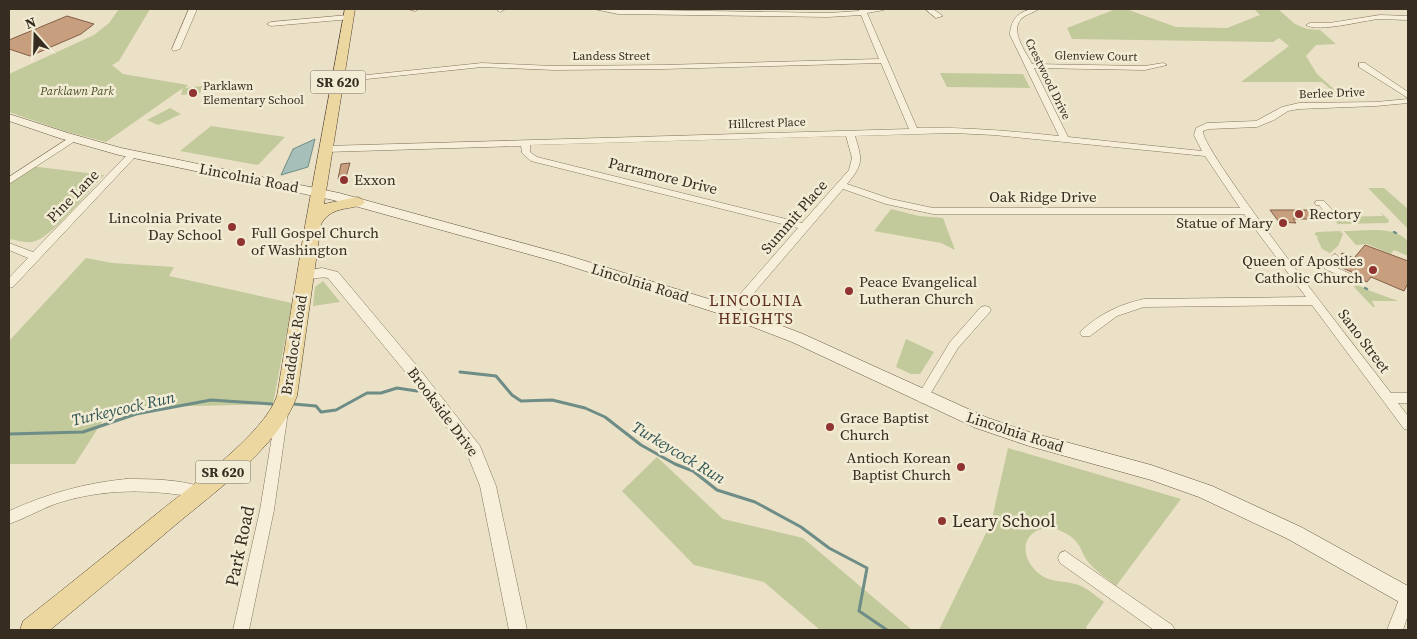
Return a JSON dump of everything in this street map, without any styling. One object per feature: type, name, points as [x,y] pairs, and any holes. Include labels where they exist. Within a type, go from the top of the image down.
[{"type":"main road","name":"Braddock Road","points":[[32,630],[200,492],[259,439],[282,410],[287,396],[305,275],[349,13]]},
{"type":"main road","name":"Lincolnia Road","points":[[9,117],[72,139],[132,155],[319,191],[543,253],[731,312],[804,340],[922,398],[985,424],[1173,480],[1224,499],[1307,538],[1408,597]]},
{"type":"main road","points":[[313,226],[317,215],[324,209],[336,204],[357,202]]},
{"type":"street","points":[[176,49],[193,9]]},
{"type":"street","points":[[596,9],[618,12],[812,15],[882,9]]},
{"type":"street","points":[[930,9],[939,16]]},
{"type":"street","name":"Crestwood Drive","points":[[1035,9],[1019,17],[1013,30],[1014,37],[1065,140]]},
{"type":"street","points":[[1396,9],[1408,18]]},
{"type":"street","points":[[863,10],[914,131]]},
{"type":"street","points":[[271,24],[349,13]]},
{"type":"street","points":[[1310,24],[1330,25],[1380,17],[1408,18]]},
{"type":"street","name":"Landess Street","points":[[338,80],[482,65],[554,68],[663,68],[884,61]]},
{"type":"street","name":"Glenview Court","points":[[1029,66],[1145,68],[1163,65]]},
{"type":"street","points":[[1362,66],[1408,96]]},
{"type":"street","name":"Berlee Drive","points":[[1208,154],[1198,135],[1199,130],[1207,126],[1257,124],[1285,109],[1299,106],[1376,104],[1408,101]]},
{"type":"street","name":"Hillcrest Place","points":[[326,149],[850,132],[975,130],[1208,154]]},
{"type":"street","name":"Summit Place","points":[[731,312],[842,185],[856,165],[856,153],[850,132]]},
{"type":"street","points":[[9,181],[72,139]]},
{"type":"street","name":"Parramore Drive","points":[[525,142],[526,153],[534,159],[805,227]]},
{"type":"street","name":"Sano Street","points":[[1208,154],[1247,211],[1408,425]]},
{"type":"street","name":"Pine Lane","points":[[9,284],[132,155]]},
{"type":"street","name":"Oak Ridge Drive","points":[[842,185],[889,202],[933,212],[1247,211]]},
{"type":"street","points":[[1319,202],[1331,214],[1329,216]]},
{"type":"street","points":[[9,246],[35,257]]},
{"type":"street","points":[[1335,257],[1328,267],[1352,278]]},
{"type":"street","name":"Brookside Drive","points":[[305,275],[322,272],[333,275],[412,370],[474,451],[488,486],[518,630]]},
{"type":"street","points":[[1086,333],[1096,324],[1122,308],[1144,303],[1316,301]]},
{"type":"street","points":[[922,398],[954,345],[985,310]]},
{"type":"street","points":[[1388,398],[1408,398]]},
{"type":"street","name":"Park Road","points":[[241,630],[267,510],[282,410]]},
{"type":"street","points":[[9,518],[70,492],[106,485],[158,484],[200,492]]},
{"type":"street","points":[[1065,558],[1166,630]]},
{"type":"street","points":[[1395,630],[1408,597]]},
{"type":"green space","name":"Parklawn Park","points":[[119,9],[150,9],[119,61],[112,65],[123,74],[188,85],[185,88],[202,86],[200,93],[181,95],[183,88],[106,142],[64,131],[9,112],[9,74],[94,35],[109,23]]},
{"type":"green space","points":[[1116,9],[1126,9],[1176,27],[1227,28],[1260,15],[1254,9],[1278,9],[1295,24],[1307,29],[1320,30],[1336,44],[1316,45],[1306,56],[1317,74],[1345,99],[1342,99],[1322,82],[1241,82],[1289,46],[1279,38],[1273,42],[1072,39],[1067,28]]},
{"type":"green space","points":[[940,73],[1023,74],[1030,88],[947,87]]},
{"type":"green space","points":[[170,108],[181,114],[158,125],[147,120]]},
{"type":"green space","points":[[211,126],[285,137],[258,165],[180,151]]},
{"type":"green space","points":[[30,166],[104,175],[70,213],[49,232],[40,239],[32,242],[23,242],[9,239],[9,179]]},
{"type":"green space","points":[[1368,188],[1384,188],[1408,209],[1408,229]]},
{"type":"green space","points":[[891,209],[919,216],[943,218],[955,250],[941,243],[874,231]]},
{"type":"green space","points":[[1380,212],[1389,220],[1388,223],[1338,224],[1331,217],[1383,216]]},
{"type":"green space","points":[[1378,230],[1402,236],[1408,241],[1408,256],[1394,250],[1391,254],[1367,244],[1356,245],[1344,231]]},
{"type":"green space","points":[[1340,231],[1343,234],[1338,246],[1330,253],[1322,249],[1318,237],[1314,234],[1317,232]]},
{"type":"green space","points":[[86,258],[112,263],[174,267],[169,276],[292,303],[273,404],[111,408],[75,464],[9,464],[9,341]]},
{"type":"green space","points":[[323,281],[340,302],[313,306],[315,287]]},
{"type":"green space","points":[[1356,283],[1365,289],[1398,301],[1372,301],[1375,307],[1373,307],[1354,287]]},
{"type":"green space","points":[[906,339],[934,352],[920,374],[911,374],[896,367]]},
{"type":"green space","points":[[1008,448],[1181,499],[1116,586],[1090,564],[1076,541],[1067,534],[1056,529],[1046,528],[1030,536],[1026,543],[1026,551],[1029,561],[1036,571],[1045,578],[1083,587],[1104,602],[1086,627],[1087,630],[939,630],[991,523]]},
{"type":"green space","points":[[657,457],[723,519],[803,538],[912,630],[820,630],[764,582],[694,565],[622,491]]},
{"type":"water","points":[[315,139],[308,167],[281,175],[293,149]]},
{"type":"building","points":[[67,16],[94,24],[81,34],[30,56],[9,49],[9,40]]},
{"type":"building","points":[[350,163],[346,177],[350,181],[342,184],[338,179],[341,164]]},
{"type":"building","name":"Rectory","points":[[1270,210],[1308,210],[1315,219],[1293,219],[1296,223],[1279,222]]},
{"type":"building","name":"Queen of Apostles Catholic Church","points":[[1365,245],[1408,261],[1408,283],[1404,291],[1371,277],[1367,282],[1358,278],[1356,274],[1336,265],[1342,253],[1354,258]]},
{"type":"waterway","name":"Turkeycock Run","points":[[460,372],[496,376],[512,395],[521,401],[552,400],[585,408],[605,417],[641,445],[675,464],[693,471],[717,490],[755,502],[801,527],[829,548],[867,568],[859,611],[887,630]]},
{"type":"waterway","name":"Turkeycock Run","points":[[293,404],[316,406],[321,412],[336,410],[367,393],[381,393],[397,388],[417,391]]},
{"type":"waterway","name":"Turkeycock Run","points":[[9,434],[83,432],[136,414],[211,400],[272,404]]},
{"type":"place","name":"Parklawn Elementary School","points":[[193,93]]},
{"type":"place","name":"Exxon","points":[[344,180]]},
{"type":"place","name":"Rectory","points":[[1299,214]]},
{"type":"place","name":"Statue of Mary","points":[[1283,223]]},
{"type":"place","name":"Lincolnia Private Day School","points":[[232,227]]},
{"type":"place","name":"Full Gospel Church of Washington","points":[[241,242]]},
{"type":"place","name":"Queen of Apostles Catholic Church","points":[[1373,270]]},
{"type":"place","name":"Peace Evangelical Lutheran Church","points":[[849,291]]},
{"type":"place","name":"Grace Baptist Church","points":[[830,427]]},
{"type":"place","name":"Antioch Korean Baptist Church","points":[[961,467]]},
{"type":"place","name":"Leary School","points":[[942,521]]},
{"type":"district","name":"LINCOLNIA HEIGHTS","points":[[756,309]]}]
